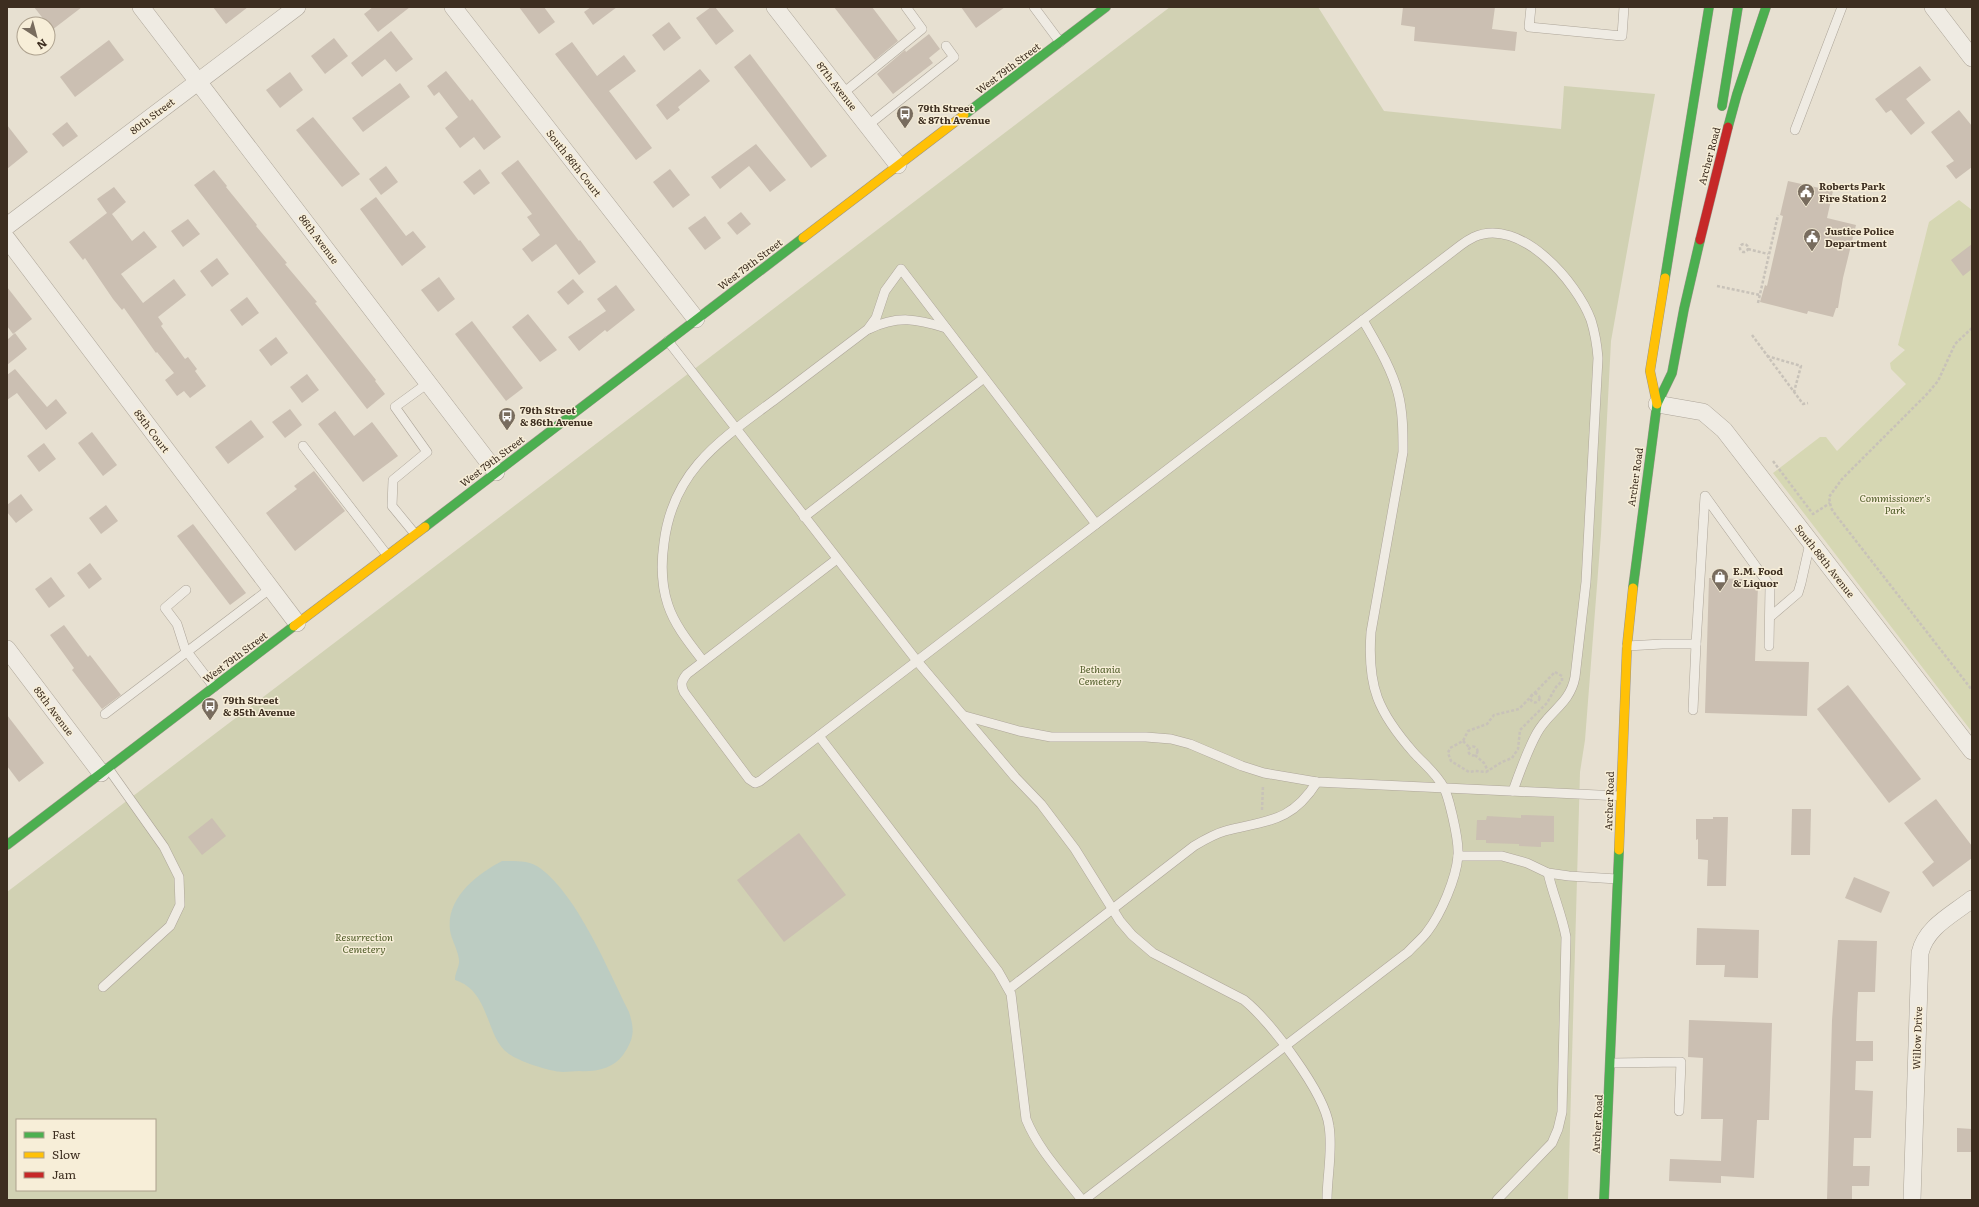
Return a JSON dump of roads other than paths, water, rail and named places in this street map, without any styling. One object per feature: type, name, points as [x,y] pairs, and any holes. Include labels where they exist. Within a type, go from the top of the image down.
[{"type":"main road","name":"Archer Road","points":[[1657,404],[1650,371],[1709,7]]},
{"type":"main road","points":[[1714,182],[1724,90],[1738,7]]},
{"type":"main road","name":"Archer Road","points":[[1604,1200],[1611,1063],[1620,796],[1627,646],[1636,556],[1657,404],[1672,373],[1684,309],[1714,182],[1737,94],[1766,7]]},
{"type":"main road","name":"West 79th Street","points":[[7,845],[1060,42],[1095,10]]},
{"type":"street","name":"86th Avenue","points":[[142,7],[496,472]]},
{"type":"street","name":"80th Street","points":[[7,226],[297,7]]},
{"type":"street","name":"South 86th Court","points":[[453,7],[696,320]]},
{"type":"street","name":"87th Avenue","points":[[775,7],[898,166]]},
{"type":"street","points":[[1933,7],[1972,58]]},
{"type":"street","name":"85th Court","points":[[7,239],[298,623]]},
{"type":"street","name":"South 88th Avenue","points":[[1657,404],[1703,412],[1724,430],[1972,751]]},
{"type":"street","name":"85th Avenue","points":[[7,649],[105,770]]},
{"type":"street","name":"Willow Drive","points":[[1912,1200],[1920,953],[1923,942],[1931,931],[1972,899]]},
{"type":"lane","points":[[842,94],[922,29],[906,7]]},
{"type":"lane","points":[[1034,7],[1060,42]]},
{"type":"lane","points":[[1531,7],[1529,27],[1622,36],[1624,7]]},
{"type":"lane","points":[[1795,130],[1842,7]]},
{"type":"lane","points":[[868,126],[954,56],[946,46]]},
{"type":"lane","points":[[837,559],[703,661],[682,680],[681,686],[684,692],[749,779],[755,783],[760,781],[1461,245],[1475,237],[1488,234],[1504,235],[1541,252],[1558,268],[1581,299],[1590,318],[1597,339],[1597,366],[1586,582],[1573,689],[1567,699],[1537,732],[1513,791]]},
{"type":"lane","points":[[868,329],[876,318],[885,291],[901,269],[1096,524]]},
{"type":"lane","points":[[703,661],[682,633],[668,606],[662,582],[662,558],[666,522],[676,495],[689,474],[706,454],[736,429],[868,329],[882,322],[909,319],[924,321],[946,328]]},
{"type":"lane","points":[[819,736],[998,971],[1009,989],[1014,1011],[1026,1119],[1031,1132],[1040,1146],[1083,1200],[1391,966],[1428,932],[1446,897],[1458,856],[1456,830],[1444,788],[1433,773],[1398,735],[1384,714],[1373,688],[1369,659],[1371,632],[1402,458],[1403,422],[1396,386],[1388,366],[1363,320]]},
{"type":"lane","points":[[668,341],[917,661],[1054,821],[1075,848],[1132,935],[1152,953],[1244,1000],[1255,1009],[1285,1047],[1313,1085],[1326,1111],[1330,1126],[1327,1200]]},
{"type":"lane","points":[[804,517],[984,378]]},
{"type":"lane","points":[[415,534],[392,506],[393,480],[427,452],[395,407],[428,383]]},
{"type":"lane","points":[[303,446],[387,555]]},
{"type":"lane","points":[[1693,710],[1705,496],[1770,586],[1770,646]]},
{"type":"lane","points":[[1770,617],[1798,593],[1802,583],[1810,543]]},
{"type":"lane","points":[[105,714],[271,588]]},
{"type":"lane","points":[[186,590],[165,608],[177,624],[185,648],[214,687]]},
{"type":"lane","points":[[1627,646],[1696,644]]},
{"type":"lane","points":[[965,716],[1019,731],[1051,737],[1146,737],[1171,739],[1190,744],[1242,766],[1264,773],[1317,782],[1620,796]]},
{"type":"lane","points":[[102,987],[170,926],[180,905],[179,877],[164,847],[105,770]]},
{"type":"lane","points":[[1009,989],[1194,846],[1223,832],[1261,824],[1291,812],[1308,797],[1317,782]]},
{"type":"lane","points":[[1458,856],[1502,856],[1527,863],[1548,873],[1617,879]]},
{"type":"lane","points":[[1496,1200],[1552,1143],[1558,1129],[1562,1112],[1566,938],[1563,921],[1552,892],[1548,873]]},
{"type":"lane","points":[[1611,1063],[1682,1062],[1679,1111]]},
{"type":"place","name":"79th Street & 87th Avenue","points":[[905,129]]},
{"type":"place","name":"Roberts Park Fire Station 2","points":[[1806,207]]},
{"type":"place","name":"Justice Police Department","points":[[1812,252]]},
{"type":"place","name":"79th Street & 86th Avenue","points":[[507,431]]},
{"type":"place","name":"E.M. Food & Liquor","points":[[1720,592]]},
{"type":"place","name":"79th Street & 85th Avenue","points":[[210,721]]},
{"type":"park label","name":"Commissioner's Park","points":[[1895,504]]},
{"type":"park label","name":"Bethania Cemetery","points":[[1100,674]]},
{"type":"park label","name":"Resurrection Cemetery","points":[[364,942]]}]
